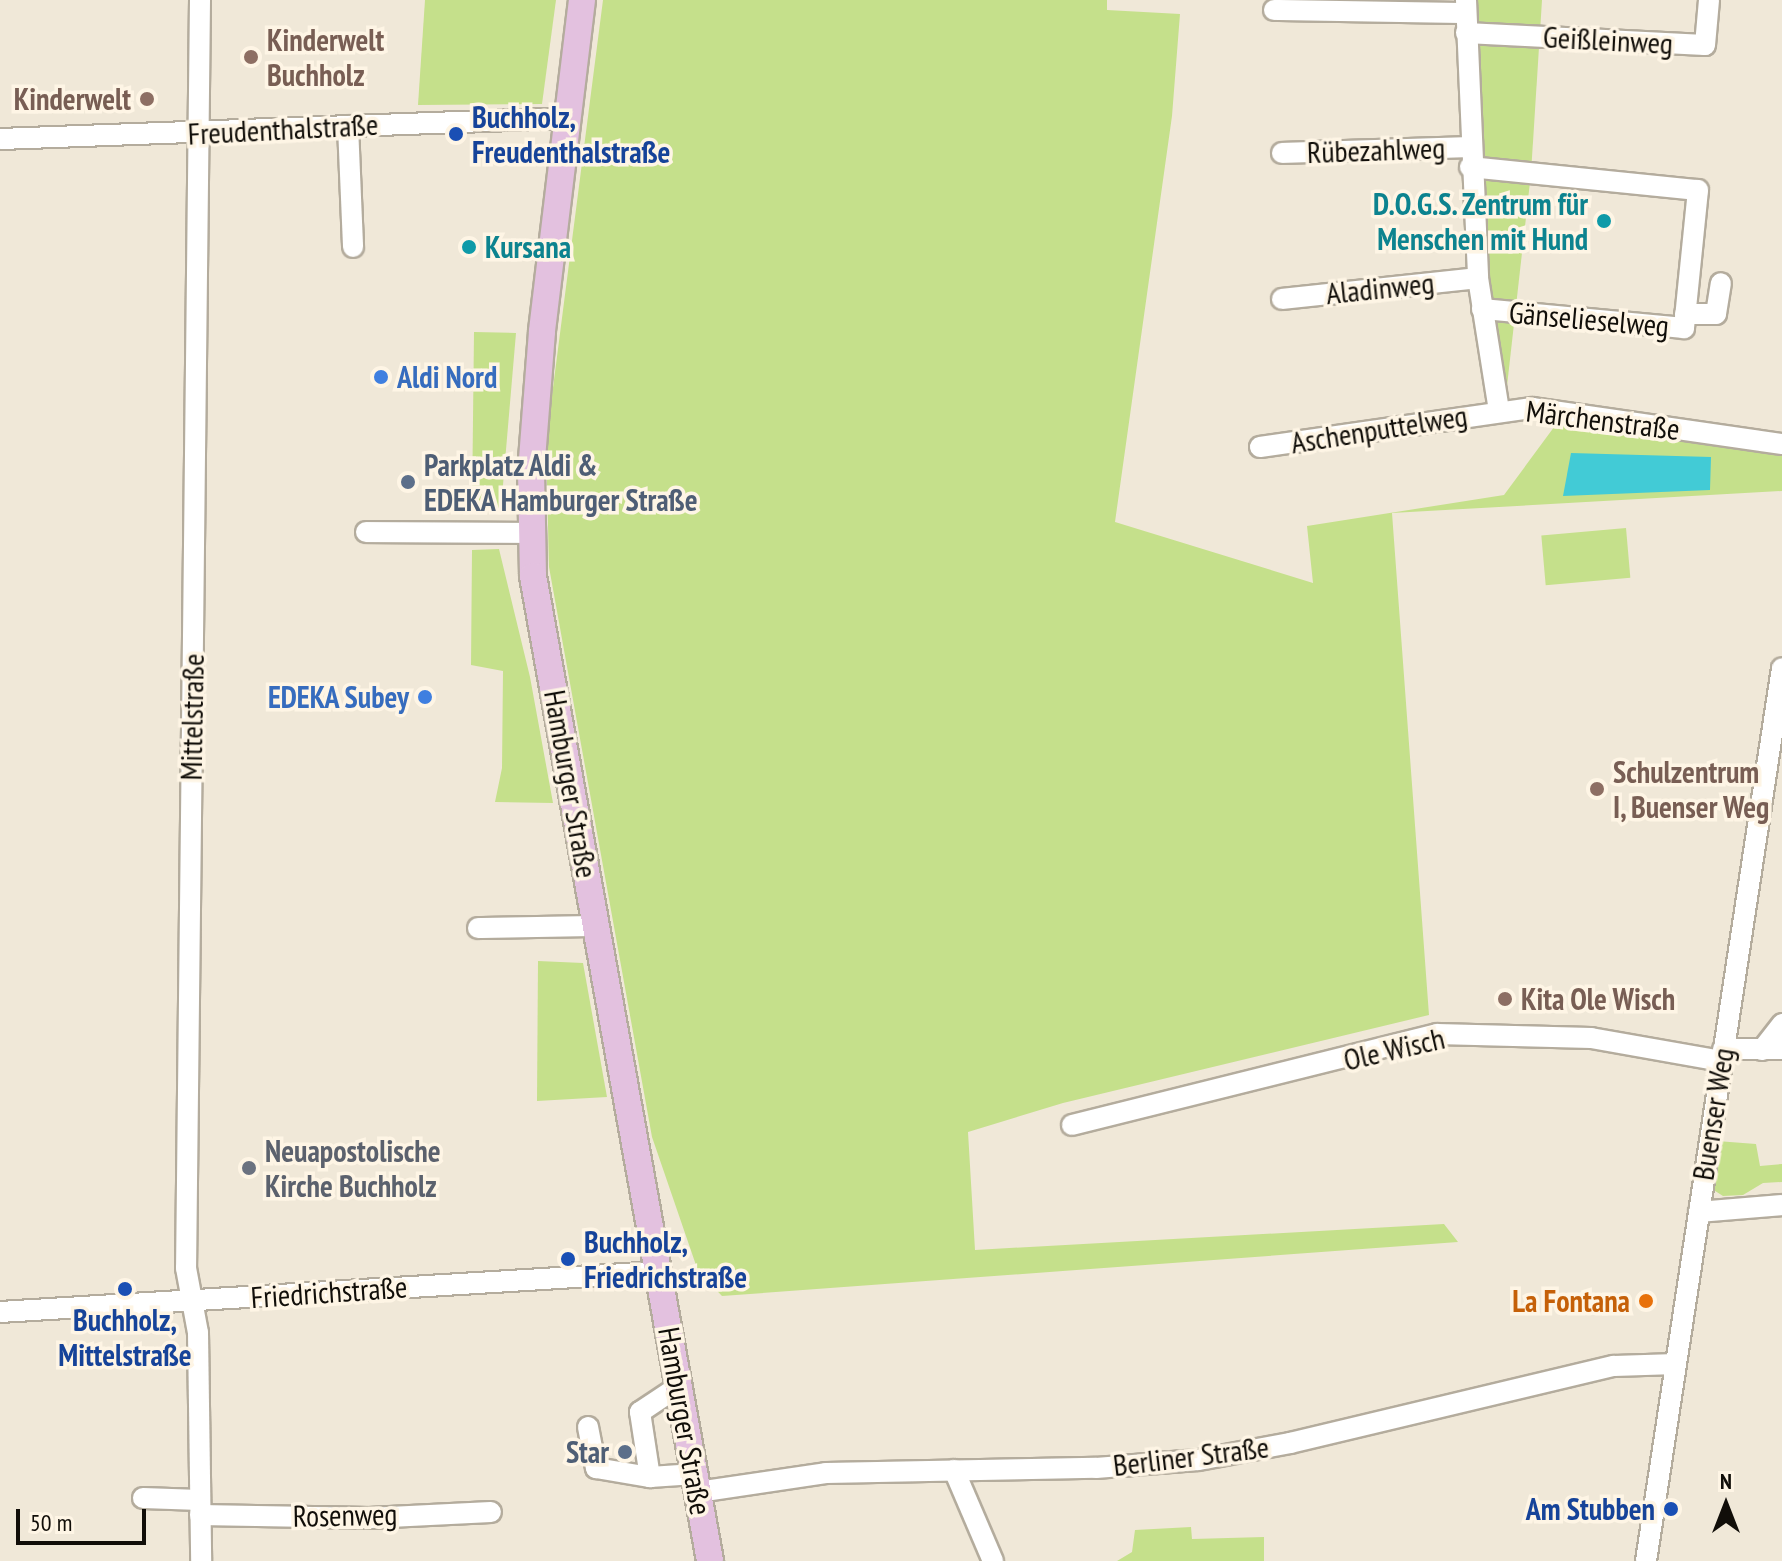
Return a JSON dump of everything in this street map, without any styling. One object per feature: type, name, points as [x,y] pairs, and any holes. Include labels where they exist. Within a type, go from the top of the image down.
[{"type":"main road","name":"Hamburger Straße","points":[[582,0],[542,332],[531,533],[533,576],[710,1561]]},
{"type":"street","name":"Mittelstraße","points":[[200,0],[186,1268],[198,1333],[201,1561]]},
{"type":"street","name":"Geißleinweg","points":[[1466,15],[1705,45],[1709,0]]},
{"type":"street","points":[[1274,10],[1466,15]]},
{"type":"street","name":"Märchenstraße","points":[[1466,15],[1470,157],[1478,278],[1499,410],[1532,408],[1782,444]]},
{"type":"street","name":"Freudenthalstraße","points":[[0,139],[567,118]]},
{"type":"street","points":[[348,126],[353,247]]},
{"type":"street","name":"Rübezahlweg","points":[[1282,153],[1470,157],[1698,190],[1690,268]]},
{"type":"street","name":"Gänselieselweg","points":[[1482,309],[1684,328],[1690,268]]},
{"type":"street","name":"Aladinweg","points":[[1282,299],[1478,278]]},
{"type":"street","points":[[1685,314],[1716,314],[1721,283]]},
{"type":"street","name":"Aschenputtelweg","points":[[1260,447],[1499,410]]},
{"type":"street","points":[[366,532],[531,533]]},
{"type":"street","name":"Buenser Weg","points":[[1646,1561],[1722,1055],[1778,721],[1782,668]]},
{"type":"street","points":[[478,928],[596,926]]},
{"type":"street","points":[[1772,1049],[1782,1024]]},
{"type":"street","name":"Ole Wisch","points":[[1072,1125],[1437,1034],[1591,1038],[1722,1055],[1772,1049]]},
{"type":"street","points":[[1699,1212],[1782,1205]]},
{"type":"street","name":"Friedrichstraße","points":[[0,1312],[658,1272]]},
{"type":"street","name":"Berliner Straße","points":[[588,1427],[596,1468],[696,1483],[826,1473],[1198,1460],[1614,1366],[1676,1364]]},
{"type":"street","points":[[650,1477],[640,1412],[679,1386]]},
{"type":"street","points":[[954,1470],[993,1561]]},
{"type":"street","name":"Rosenweg","points":[[143,1498],[200,1507],[369,1518],[491,1512]]},
{"type":"green space","points":[[425,0],[556,0],[542,104],[418,105]]},
{"type":"green space","points":[[603,0],[1107,0],[1107,10],[1180,14],[1172,116],[1115,522],[1313,583],[1307,526],[1504,495],[1560,419],[1782,456],[1782,491],[1392,513],[1429,1015],[1063,1103],[968,1132],[975,1250],[1444,1224],[1458,1242],[722,1296],[698,1271],[652,1137],[549,567],[546,442]]},
{"type":"green space","points":[[1466,0],[1542,0],[1531,173],[1507,386],[1496,389]]},
{"type":"green space","points":[[474,332],[516,333],[501,508],[472,506]]},
{"type":"green space","points":[[1626,528],[1630,578],[1546,585],[1541,535]]},
{"type":"green space","points":[[499,549],[530,677],[553,803],[495,802],[502,768],[503,671],[471,665],[472,550]]},
{"type":"green space","points":[[538,961],[583,963],[607,1097],[537,1101]]},
{"type":"green space","points":[[1717,1141],[1756,1144],[1760,1166],[1782,1164],[1782,1182],[1763,1183],[1743,1195],[1723,1196],[1712,1189]]},
{"type":"green space","points":[[1191,1527],[1192,1539],[1264,1537],[1264,1561],[1117,1561],[1132,1552],[1135,1530]]},
{"type":"water","points":[[1571,453],[1711,457],[1710,490],[1563,496]]},
{"type":"place","name":"Kinderwelt Buchholz","points":[[251,57]]},
{"type":"place","name":"Kinderwelt","points":[[147,99]]},
{"type":"place","name":"Buchholz, Freudenthalstraße","points":[[456,134]]},
{"type":"place","name":"D.O.G.S. Zentrum für Menschen mit Hund","points":[[1604,221]]},
{"type":"place","name":"Kursana","points":[[469,247]]},
{"type":"place","name":"Aldi Nord","points":[[381,377]]},
{"type":"place","name":"Parkplatz Aldi & EDEKA Hamburger Straße","points":[[408,482]]},
{"type":"place","name":"EDEKA Subey","points":[[425,697]]},
{"type":"place","name":"Schulzentrum I, Buenser Weg","points":[[1597,789]]},
{"type":"place","name":"Kita Ole Wisch","points":[[1505,999]]},
{"type":"place","name":"Neuapostolische Kirche Buchholz","points":[[249,1168]]},
{"type":"place","name":"Buchholz, Friedrichstraße","points":[[568,1259]]},
{"type":"place","name":"Buchholz, Mittelstraße","points":[[125,1289]]},
{"type":"place","name":"La Fontana","points":[[1646,1301]]},
{"type":"place","name":"Star","points":[[625,1452]]},
{"type":"place","name":"Am Stubben","points":[[1671,1509]]}]
